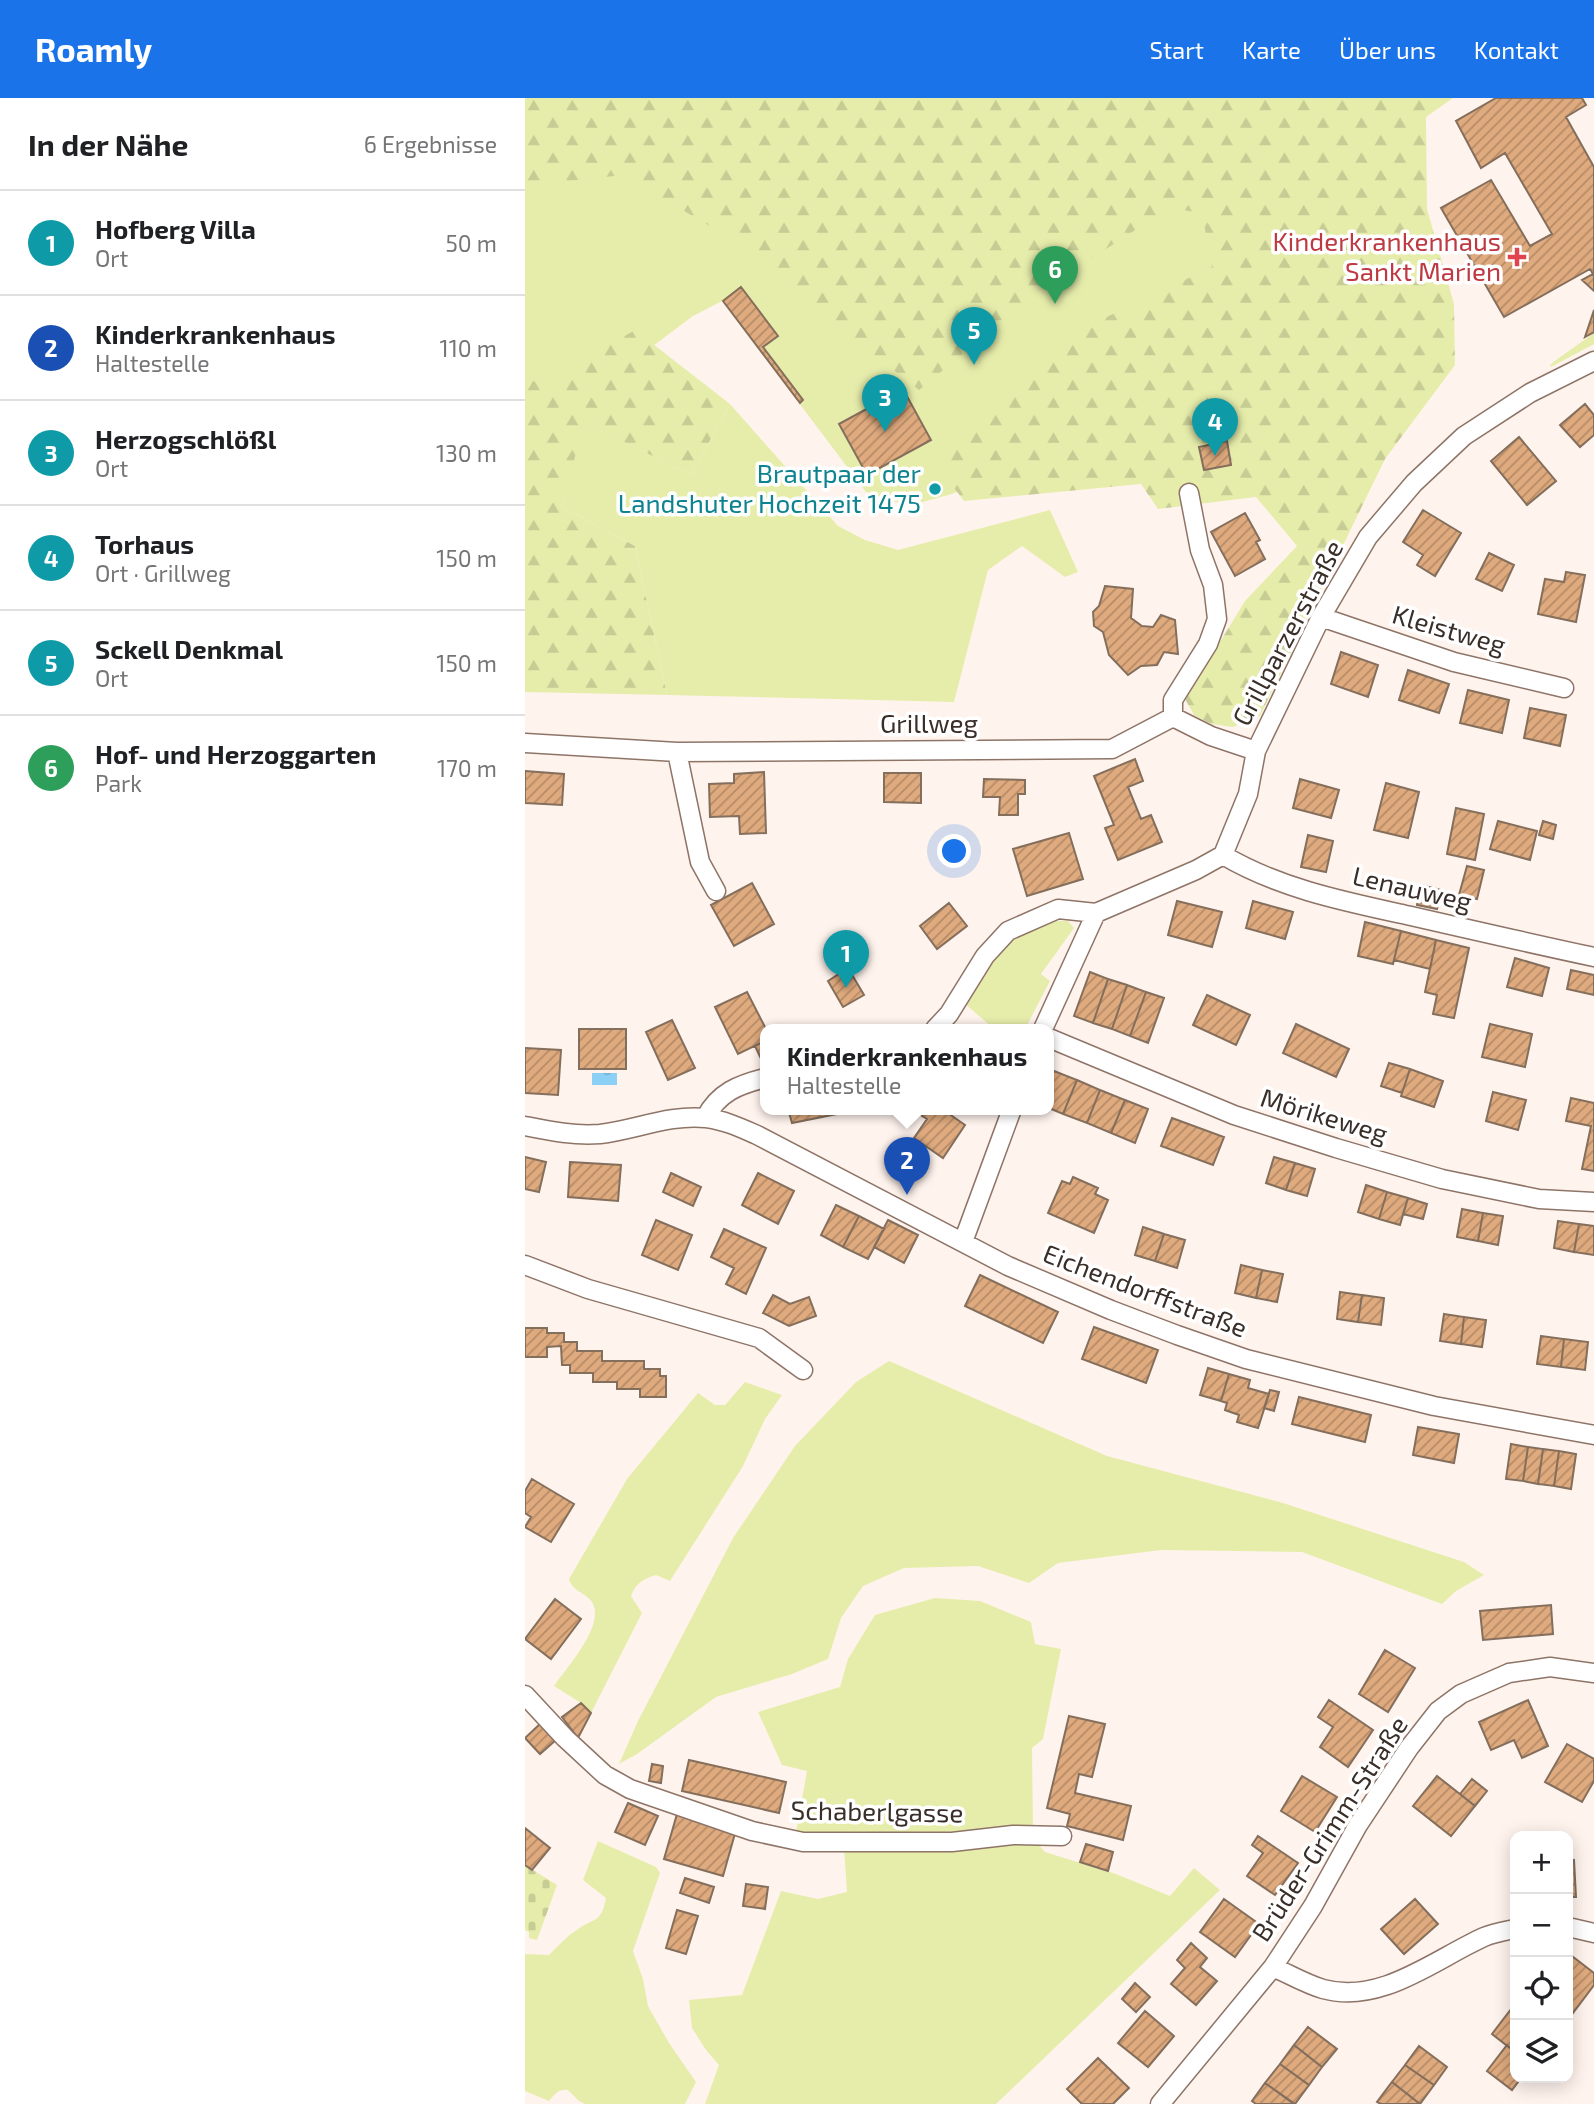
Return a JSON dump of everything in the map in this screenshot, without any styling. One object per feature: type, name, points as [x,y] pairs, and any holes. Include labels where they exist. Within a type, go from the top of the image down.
[{"type":"street","name":"Grillparzerstraße","points":[[1223,855],[1248,794],[1256,751],[1321,617],[1368,537],[1414,483],[1464,436],[1531,393],[1594,360]]},
{"type":"street","points":[[1189,493],[1200,550],[1213,585],[1217,619],[1208,645],[1173,700],[1173,717],[1211,736],[1256,751]]},
{"type":"street","name":"Kleistweg","points":[[1321,617],[1454,662],[1565,688]]},
{"type":"street","name":"Grillweg","points":[[525,743],[677,752],[1112,749],[1173,717]]},
{"type":"street","points":[[677,752],[701,862],[716,891]]},
{"type":"street","points":[[940,1024],[985,956],[1008,931],[1058,909],[1096,913],[1196,870],[1223,855]]},
{"type":"street","name":"Lenauweg","points":[[1223,855],[1251,872],[1291,886],[1368,907],[1594,957]]},
{"type":"street","points":[[1044,1024],[1096,913]]},
{"type":"street","name":"Mörikeweg","points":[[1054,1040],[1234,1115],[1336,1148],[1442,1179],[1539,1199],[1594,1202]]},
{"type":"street","points":[[705,1118],[716,1100],[724,1093],[760,1079]]},
{"type":"street","points":[[963,1242],[1010,1115]]},
{"type":"street","name":"Eichendorffstraße","points":[[525,1126],[574,1134],[599,1134],[675,1119],[705,1118],[727,1123],[757,1135],[1008,1266],[1111,1310],[1246,1359],[1434,1406],[1594,1435]]},
{"type":"street","points":[[525,1265],[588,1289],[759,1338],[803,1370]]},
{"type":"street","name":"Brüder-Grimm-Straße","points":[[1160,2104],[1273,1967],[1313,1906],[1358,1825],[1409,1748],[1438,1711],[1461,1694],[1509,1673],[1550,1667],[1594,1673]]},
{"type":"street","name":"Schaberlgasse","points":[[525,1695],[565,1738],[605,1775],[630,1789],[752,1831],[803,1842],[952,1842],[1013,1835],[1062,1836]]},
{"type":"street","points":[[1573,1928],[1594,1933]]},
{"type":"street","points":[[1273,1967],[1324,1989],[1347,1991],[1376,1988],[1404,1978],[1486,1936],[1510,1930]]},
{"type":"green space","points":[[525,98],[1330,154],[995,476],[952,494],[908,506],[866,492],[722,301],[693,316],[529,439],[525,438]]},
{"type":"green space","points":[[525,98],[1453,98],[1426,117],[1427,209],[1454,304],[1455,365],[1385,459],[1260,716],[1233,727],[1211,724],[1194,715],[1185,699],[1245,601],[1297,546],[1256,497],[1158,509],[1141,484],[964,501],[932,459],[1073,333],[1212,267],[1202,213],[1169,208],[1026,301],[919,390],[854,339],[764,258],[623,175],[551,183],[525,209]]},
{"type":"green space","points":[[635,330],[730,404],[691,475],[584,422],[562,507],[635,546],[667,695],[525,692],[525,382],[550,380]]},
{"type":"green space","points":[[1594,333],[1594,344],[1551,367],[1556,360]]},
{"type":"green space","points":[[730,404],[838,526],[865,540],[898,550],[1050,510],[1078,572],[1065,577],[1022,546],[988,570],[954,702],[667,695],[635,546],[562,507],[583,421],[691,475]]},
{"type":"green space","points":[[1053,921],[1068,921],[1074,928],[1041,974],[1050,981],[1028,1024],[988,1024],[963,1002],[1001,946],[1012,937]]},
{"type":"green space","points":[[889,1361],[1107,1456],[1283,1503],[1464,1562],[1484,1575],[1456,1591],[1442,1604],[1302,1552],[1161,1550],[1058,1563],[1029,1583],[978,1566],[904,1568],[863,1586],[841,1618],[828,1659],[792,1674],[716,1697],[619,1764],[638,1721],[733,1538],[795,1446],[856,1382]]},
{"type":"green space","points":[[745,1382],[782,1395],[765,1419],[743,1466],[670,1581],[656,1575],[635,1588],[631,1596],[642,1613],[591,1713],[581,1703],[554,1686],[583,1646],[594,1622],[592,1602],[573,1586],[569,1579],[627,1479],[698,1393],[715,1405],[725,1405]]},
{"type":"green space","points":[[935,1598],[980,1601],[1031,1622],[1035,1644],[1061,1649],[1043,1739],[1032,1748],[1033,1827],[932,1833],[796,1832],[807,1771],[782,1765],[758,1712],[840,1687],[848,1659],[875,1615]]},
{"type":"green space","points":[[1035,1840],[1045,1852],[1116,1874],[1170,1896],[1194,1868],[1220,1890],[996,2104],[705,2104],[719,2065],[692,2028],[689,2000],[742,1995],[781,1891],[818,1899],[847,1892],[844,1847]]},
{"type":"green space","points":[[598,1841],[656,1867],[660,1873],[633,1951],[643,1979],[648,2006],[696,2082],[685,2104],[585,2104],[568,2090],[559,2091],[549,2101],[525,2091],[525,1954],[549,1955],[571,1934],[600,1916],[606,1898],[583,1880]]},
{"type":"green space","points":[[525,1865],[557,1885],[537,1940],[529,1938],[529,1932],[525,1930]]},
{"type":"water","points":[[592,1073],[617,1073],[617,1085],[592,1085]]},
{"type":"building","name":"Kinderkrankenhaus Sankt Marien","points":[[1496,98],[1582,98],[1586,105],[1566,117],[1594,167],[1594,291],[1582,280],[1593,274],[1590,269],[1504,317],[1441,208],[1491,180],[1530,246],[1552,234],[1505,153],[1481,168],[1456,121]]},
{"type":"building","points":[[741,287],[778,336],[763,347],[803,400],[800,403],[723,301]]},
{"type":"building","points":[[1594,310],[1594,332],[1585,337]]},
{"type":"building","points":[[903,389],[931,440],[867,475],[839,424]]},
{"type":"building","points":[[1585,404],[1594,415],[1594,435],[1580,447],[1560,425]]},
{"type":"building","points":[[1519,437],[1556,481],[1527,505],[1491,461]]},
{"type":"building","points":[[1227,441],[1231,465],[1204,470],[1199,447]]},
{"type":"building","points":[[1423,510],[1461,533],[1435,576],[1417,565],[1423,555],[1403,542]]},
{"type":"building","points":[[1245,513],[1260,540],[1256,542],[1265,559],[1235,576],[1211,532]]},
{"type":"building","points":[[1489,553],[1514,565],[1502,591],[1476,579]]},
{"type":"building","points":[[1566,572],[1585,575],[1576,622],[1538,614],[1545,579],[1564,582]]},
{"type":"building","points":[[1105,586],[1133,589],[1131,618],[1142,626],[1153,627],[1161,615],[1175,620],[1178,654],[1164,652],[1157,665],[1141,666],[1128,675],[1109,655],[1103,632],[1094,626],[1093,612],[1099,606]]},
{"type":"building","points":[[1341,652],[1378,665],[1368,697],[1331,684]]},
{"type":"building","points":[[1408,670],[1449,684],[1439,713],[1399,700]]},
{"type":"building","points":[[1468,690],[1509,700],[1502,733],[1460,723]]},
{"type":"building","points":[[1530,708],[1566,715],[1560,746],[1524,738]]},
{"type":"building","points":[[1135,759],[1143,781],[1128,787],[1141,819],[1151,815],[1162,842],[1118,860],[1105,828],[1114,825],[1094,776]]},
{"type":"building","points":[[525,771],[564,774],[562,805],[525,803]]},
{"type":"building","points":[[764,772],[766,833],[740,834],[739,816],[710,817],[709,784],[734,783],[734,774]]},
{"type":"building","points":[[884,773],[921,773],[921,803],[884,802]]},
{"type":"building","points":[[984,779],[1025,780],[1025,794],[1018,794],[1018,815],[999,815],[1000,797],[983,797]]},
{"type":"building","points":[[1300,779],[1339,790],[1331,818],[1293,808]]},
{"type":"building","points":[[1386,783],[1419,792],[1408,838],[1374,830]]},
{"type":"building","points":[[1456,808],[1484,814],[1475,860],[1447,854]]},
{"type":"building","points":[[1498,821],[1537,831],[1530,860],[1490,849]]},
{"type":"building","points":[[1543,821],[1556,825],[1553,839],[1539,835]]},
{"type":"building","points":[[1069,833],[1083,879],[1027,896],[1013,849]]},
{"type":"building","points":[[1308,835],[1333,841],[1326,872],[1301,867]]},
{"type":"building","points":[[1467,866],[1484,870],[1477,899],[1459,895]]},
{"type":"building","points":[[752,883],[774,924],[734,946],[711,905]]},
{"type":"building","points":[[1421,885],[1441,890],[1437,909],[1417,905]]},
{"type":"building","points":[[1177,901],[1222,912],[1212,947],[1168,935]]},
{"type":"building","points":[[1253,901],[1293,912],[1285,939],[1246,928]]},
{"type":"building","points":[[949,903],[967,926],[937,949],[920,926]]},
{"type":"building","points":[[1365,922],[1401,931],[1393,964],[1358,956]]},
{"type":"building","points":[[1401,931],[1436,940],[1430,969],[1394,960]]},
{"type":"building","points":[[1436,940],[1469,948],[1454,1018],[1433,1014],[1437,995],[1425,992]]},
{"type":"building","points":[[1515,958],[1549,968],[1542,996],[1507,987]]},
{"type":"building","points":[[848,968],[864,995],[843,1007],[828,981]]},
{"type":"building","points":[[1571,970],[1594,975],[1594,995],[1567,989]]},
{"type":"building","points":[[1090,972],[1108,979],[1093,1023],[1074,1016]]},
{"type":"building","points":[[1108,979],[1127,985],[1112,1029],[1093,1023]]},
{"type":"building","points":[[1127,985],[1146,992],[1130,1036],[1112,1029]]},
{"type":"building","points":[[747,992],[763,1024],[760,1024],[760,1043],[738,1054],[715,1007]]},
{"type":"building","points":[[1146,992],[1164,998],[1148,1043],[1130,1036]]},
{"type":"building","points":[[1207,995],[1250,1015],[1236,1045],[1193,1025]]},
{"type":"building","points":[[672,1020],[695,1068],[668,1080],[646,1032]]},
{"type":"building","points":[[1296,1024],[1349,1049],[1336,1077],[1283,1053]]},
{"type":"building","points":[[1490,1024],[1532,1034],[1525,1067],[1482,1057]]},
{"type":"building","points":[[579,1029],[626,1029],[626,1069],[579,1069]]},
{"type":"building","points":[[760,1044],[760,1057],[755,1046]]},
{"type":"building","points":[[525,1048],[561,1050],[558,1095],[525,1093]]},
{"type":"building","points":[[1389,1063],[1410,1069],[1402,1093],[1381,1086]]},
{"type":"building","points":[[1410,1069],[1443,1081],[1434,1107],[1401,1096]]},
{"type":"building","points":[[1054,1071],[1077,1080],[1063,1114],[1054,1110]]},
{"type":"building","points":[[1077,1080],[1100,1090],[1087,1123],[1063,1114]]},
{"type":"building","points":[[1100,1090],[1125,1100],[1111,1133],[1087,1123]]},
{"type":"building","points":[[1493,1092],[1526,1100],[1518,1130],[1486,1121]]},
{"type":"building","points":[[1571,1098],[1594,1103],[1594,1171],[1582,1169],[1591,1126],[1566,1121]]},
{"type":"building","points":[[1125,1100],[1148,1109],[1135,1143],[1111,1133]]},
{"type":"building","points":[[790,1115],[832,1115],[792,1123]]},
{"type":"building","points":[[951,1115],[965,1125],[943,1158],[914,1138],[927,1119],[922,1116]]},
{"type":"building","points":[[1172,1118],[1224,1137],[1213,1165],[1161,1146]]},
{"type":"building","points":[[525,1157],[546,1162],[539,1192],[525,1189]]},
{"type":"building","points":[[1274,1157],[1295,1163],[1286,1190],[1266,1183]]},
{"type":"building","points":[[570,1162],[621,1165],[618,1201],[568,1197]]},
{"type":"building","points":[[1295,1163],[1315,1169],[1307,1196],[1286,1190]]},
{"type":"building","points":[[671,1173],[701,1187],[693,1206],[663,1192]]},
{"type":"building","points":[[758,1173],[794,1191],[778,1224],[742,1205]]},
{"type":"building","points":[[1073,1177],[1098,1188],[1095,1194],[1108,1200],[1094,1233],[1048,1213],[1062,1181],[1070,1184]]},
{"type":"building","points":[[1366,1185],[1387,1192],[1379,1219],[1358,1212]]},
{"type":"building","points":[[1387,1192],[1408,1198],[1400,1225],[1379,1219]]},
{"type":"building","points":[[1408,1198],[1427,1204],[1423,1219],[1403,1214]]},
{"type":"building","points":[[836,1205],[859,1216],[843,1247],[821,1235]]},
{"type":"building","points":[[1462,1209],[1483,1213],[1478,1241],[1457,1237]]},
{"type":"building","points":[[1483,1213],[1503,1216],[1498,1245],[1478,1241]]},
{"type":"building","points":[[859,1216],[884,1229],[868,1259],[843,1247]]},
{"type":"building","points":[[656,1220],[692,1235],[678,1270],[642,1255]]},
{"type":"building","points":[[888,1220],[918,1235],[904,1263],[874,1247]]},
{"type":"building","points":[[1558,1221],[1579,1224],[1574,1252],[1554,1248]]},
{"type":"building","points":[[1579,1224],[1594,1226],[1594,1255],[1574,1252]]},
{"type":"building","points":[[1143,1227],[1164,1234],[1155,1261],[1135,1255]]},
{"type":"building","points":[[724,1229],[766,1248],[746,1294],[726,1284],[734,1268],[711,1257]]},
{"type":"building","points":[[1164,1234],[1185,1240],[1177,1268],[1155,1261]]},
{"type":"building","points":[[1241,1265],[1262,1270],[1256,1298],[1235,1293]]},
{"type":"building","points":[[1262,1270],[1283,1274],[1277,1302],[1256,1298]]},
{"type":"building","points":[[980,1275],[1058,1312],[1043,1343],[965,1306]]},
{"type":"building","points":[[1340,1292],[1362,1295],[1358,1322],[1337,1319]]},
{"type":"building","points":[[773,1295],[790,1304],[809,1297],[816,1316],[789,1326],[763,1313]]},
{"type":"building","points":[[1362,1295],[1384,1298],[1381,1325],[1358,1322]]},
{"type":"building","points":[[1444,1314],[1464,1317],[1461,1344],[1440,1341]]},
{"type":"building","points":[[1464,1317],[1486,1320],[1482,1347],[1461,1344]]},
{"type":"building","points":[[1094,1327],[1158,1350],[1146,1383],[1082,1359]]},
{"type":"building","points":[[525,1328],[547,1328],[547,1333],[564,1333],[564,1342],[577,1342],[577,1351],[602,1351],[602,1361],[644,1361],[644,1369],[660,1369],[660,1376],[666,1376],[666,1397],[640,1397],[640,1389],[617,1389],[617,1382],[593,1382],[593,1373],[570,1373],[570,1365],[562,1365],[561,1346],[547,1347],[547,1357],[525,1357]]},
{"type":"building","points":[[1541,1336],[1564,1339],[1561,1367],[1537,1364]]},
{"type":"building","points":[[1564,1339],[1588,1342],[1585,1370],[1561,1367]]},
{"type":"building","points":[[1208,1368],[1229,1374],[1221,1401],[1200,1395]]},
{"type":"building","points":[[1229,1374],[1250,1380],[1248,1388],[1269,1394],[1258,1428],[1237,1422],[1239,1415],[1225,1410],[1227,1403],[1221,1401]]},
{"type":"building","points":[[1270,1390],[1279,1392],[1274,1411],[1264,1408]]},
{"type":"building","points":[[1299,1397],[1371,1415],[1365,1442],[1292,1424]]},
{"type":"building","points":[[1418,1427],[1459,1434],[1454,1463],[1413,1455]]},
{"type":"building","points":[[1511,1444],[1528,1447],[1523,1481],[1506,1479]]},
{"type":"building","points":[[1528,1447],[1543,1449],[1538,1484],[1523,1481]]},
{"type":"building","points":[[1543,1449],[1559,1451],[1554,1486],[1538,1484]]},
{"type":"building","points":[[1559,1451],[1576,1454],[1571,1489],[1554,1486]]},
{"type":"building","points":[[532,1479],[574,1504],[551,1542],[525,1527],[531,1517],[525,1513],[525,1491]]},
{"type":"building","points":[[555,1599],[581,1619],[551,1659],[525,1639]]},
{"type":"building","points":[[1551,1605],[1553,1634],[1483,1640],[1480,1611]]},
{"type":"building","points":[[1385,1650],[1415,1668],[1388,1712],[1359,1694]]},
{"type":"building","points":[[1329,1700],[1373,1730],[1348,1767],[1320,1747],[1333,1727],[1318,1717]]},
{"type":"building","points":[[1528,1700],[1548,1746],[1522,1758],[1514,1740],[1491,1750],[1479,1722]]},
{"type":"building","points":[[581,1703],[591,1713],[578,1738],[562,1717]]},
{"type":"building","points":[[1069,1716],[1105,1724],[1092,1777],[1079,1774],[1075,1793],[1131,1806],[1123,1840],[1067,1826],[1070,1814],[1047,1808]]},
{"type":"building","points":[[541,1723],[556,1740],[540,1754],[525,1738]]},
{"type":"building","points":[[1567,1744],[1594,1759],[1594,1781],[1582,1802],[1545,1782]]},
{"type":"building","points":[[689,1760],[786,1782],[779,1813],[682,1791]]},
{"type":"building","points":[[652,1764],[663,1766],[661,1783],[649,1781]]},
{"type":"building","points":[[1302,1776],[1337,1797],[1315,1832],[1281,1811]]},
{"type":"building","points":[[1437,1776],[1475,1806],[1451,1836],[1413,1806]]},
{"type":"building","points":[[1472,1779],[1487,1791],[1475,1806],[1460,1794]]},
{"type":"building","points":[[628,1803],[658,1816],[645,1845],[615,1832]]},
{"type":"building","points":[[677,1814],[736,1830],[723,1876],[664,1859]]},
{"type":"building","points":[[525,1828],[550,1848],[532,1870],[525,1865]]},
{"type":"building","points":[[1258,1836],[1298,1863],[1275,1895],[1247,1876],[1263,1853],[1252,1845]]},
{"type":"building","points":[[1086,1844],[1113,1852],[1108,1871],[1080,1862]]},
{"type":"building","points":[[1574,1860],[1576,1897],[1573,1897]]},
{"type":"building","points":[[685,1878],[714,1887],[709,1903],[680,1893]]},
{"type":"building","points":[[746,1884],[768,1887],[765,1909],[743,1906]]},
{"type":"building","points":[[1224,1899],[1259,1924],[1235,1957],[1200,1932]]},
{"type":"building","points":[[1415,1899],[1438,1924],[1404,1954],[1381,1929]]},
{"type":"building","points":[[677,1910],[698,1916],[686,1954],[666,1948]]},
{"type":"building","points":[[1191,1943],[1207,1958],[1200,1967],[1217,1981],[1196,2005],[1171,1984],[1185,1968],[1177,1960]]},
{"type":"building","points":[[1573,1957],[1594,1973],[1594,1985],[1573,2013]]},
{"type":"building","points":[[1135,1983],[1150,1997],[1136,2012],[1122,1999]]},
{"type":"building","points":[[1145,2011],[1174,2036],[1148,2067],[1118,2043]]},
{"type":"building","points":[[1510,2011],[1510,2048],[1492,2034]]},
{"type":"building","points":[[1308,2027],[1337,2049],[1322,2067],[1294,2045]]},
{"type":"building","points":[[1294,2045],[1322,2067],[1309,2085],[1280,2064]]},
{"type":"building","points":[[1507,2045],[1510,2048],[1510,2083],[1517,2083],[1512,2090],[1487,2071]]},
{"type":"building","points":[[1419,2046],[1447,2067],[1434,2085],[1405,2065]]},
{"type":"building","points":[[1098,2058],[1129,2088],[1113,2104],[1082,2104],[1067,2089]]},
{"type":"building","points":[[1280,2064],[1309,2085],[1295,2104],[1265,2083]]},
{"type":"building","points":[[1405,2065],[1434,2085],[1420,2104],[1392,2082]]},
{"type":"building","points":[[1392,2082],[1420,2104],[1377,2102]]},
{"type":"building","points":[[1265,2083],[1294,2104],[1256,2104],[1252,2101]]},
{"type":"place","name":"Kinderkrankenhaus Sankt Marien","points":[[1517,257]]},
{"type":"place","name":"Hof- und Herzoggarten","points":[[1055,304]]},
{"type":"place","name":"Sckell Denkmal","points":[[974,365]]},
{"type":"place","name":"Herzogschlößl","points":[[885,432]]},
{"type":"place","name":"Torhaus","points":[[1215,456]]},
{"type":"place","name":"Brautpaar der Landshuter Hochzeit 1475","points":[[935,489]]},
{"type":"place","name":"Hofberg Villa","points":[[846,988]]},
{"type":"place","name":"Kinderkrankenhaus","points":[[907,1195]]}]
